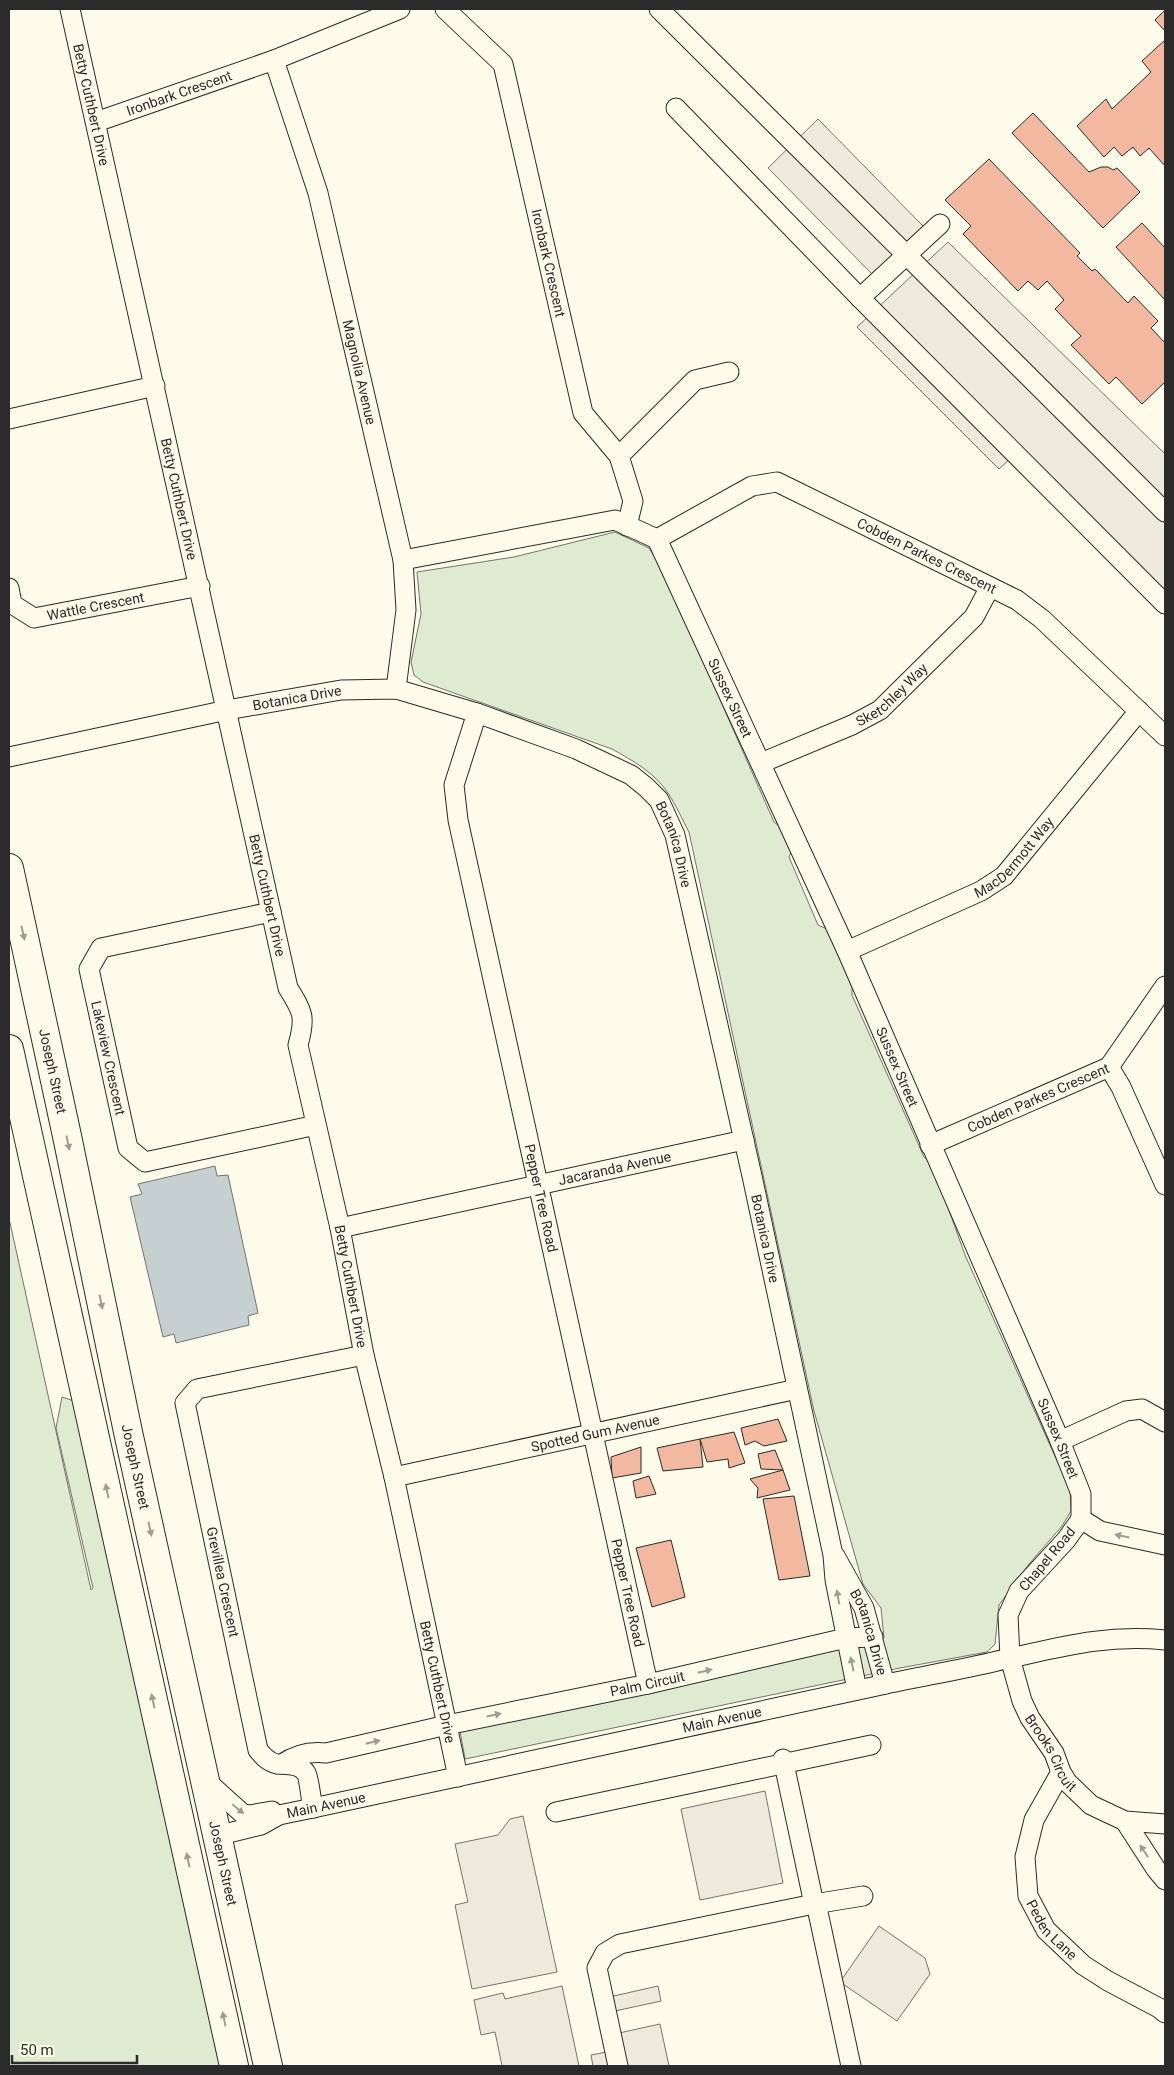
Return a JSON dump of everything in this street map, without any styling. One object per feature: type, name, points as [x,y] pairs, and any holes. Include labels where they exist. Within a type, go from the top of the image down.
[{"type":"highway","name":"Joseph Street","points":[[9,868],[216,1836],[268,2066]]},
{"type":"highway","points":[[9,1049],[234,2066]]},
{"type":"street","name":"Betty Cuthbert Drive","points":[[70,9],[288,988],[301,1009],[304,1026],[298,1045],[340,1228],[364,1355],[394,1477],[458,1777]]},
{"type":"street","name":"Ironbark Crescent","points":[[96,122],[274,60],[400,9]]},
{"type":"street","name":"Ironbark Crescent","points":[[445,9],[502,64],[583,413],[619,456],[633,501],[627,526]]},
{"type":"street","points":[[659,9],[1165,512]]},
{"type":"street","name":"Magnolia Avenue","points":[[274,60],[318,193],[403,560],[406,610],[396,689]]},
{"type":"street","points":[[676,108],[860,298],[1165,604]]},
{"type":"street","points":[[860,298],[940,224]]},
{"type":"street","points":[[619,456],[695,380],[729,372]]},
{"type":"street","points":[[9,419],[155,386]]},
{"type":"street","name":"Cobden Parkes Crescent","points":[[657,539],[752,486],[777,482],[1017,600],[1042,619],[1165,736]]},
{"type":"street","points":[[403,560],[615,520],[657,539]]},
{"type":"street","name":"Sussex Street","points":[[657,539],[847,951],[930,1146],[1060,1441],[1081,1494],[1081,1519]]},
{"type":"street","name":"Wattle Crescent","points":[[9,588],[12,604],[34,618],[200,586]]},
{"type":"street","name":"Sketchley Way","points":[[761,763],[852,725],[880,710],[974,617],[990,587]]},
{"type":"street","name":"Botanica Drive","points":[[9,758],[227,710],[341,690],[396,689],[478,713],[576,749],[631,775],[659,800],[675,835],[744,1140],[834,1554],[835,1580],[858,1690]]},
{"type":"street","name":"MacDermott Way","points":[[847,951],[980,891],[1004,876],[1139,711]]},
{"type":"street","name":"Pepper Tree Road","points":[[478,713],[454,785],[458,820],[648,1684]]},
{"type":"street","name":"Lakeview Crescent","points":[[271,912],[101,948],[89,969],[128,1148],[145,1162],[316,1125]]},
{"type":"street","name":"Cobden Parkes Crescent","points":[[930,1146],[1109,1067],[1165,986]]},
{"type":"street","points":[[1109,1067],[1121,1087],[1165,1185]]},
{"type":"street","name":"Jacaranda Avenue","points":[[340,1228],[744,1140]]},
{"type":"street","name":"Grevillea Crescent","points":[[282,1764],[276,1764],[264,1758],[258,1750],[186,1403],[198,1389],[364,1355]]},
{"type":"street","name":"Spotted Gum Avenue","points":[[394,1477],[797,1389]]},
{"type":"street","points":[[1060,1441],[1126,1411],[1142,1409],[1165,1422]]},
{"type":"street","points":[[1081,1519],[1100,1531],[1165,1545]]},
{"type":"street","name":"Chapel Road","points":[[1010,1658],[1007,1623],[1013,1602],[1020,1591],[1066,1540],[1081,1519]]},
{"type":"street","name":"Botanica Drive","points":[[834,1554],[864,1608],[885,1684]]},
{"type":"street","name":"Palm Circuit","points":[[447,1725],[648,1684],[846,1638],[873,1637]]},
{"type":"street","name":"Main Avenue","points":[[216,1836],[261,1825],[279,1815],[1010,1658],[1072,1643],[1103,1639],[1144,1638],[1165,1640]]},
{"type":"street","name":"Brooks Circuit","points":[[1010,1658],[1022,1701],[1030,1718],[1054,1753],[1067,1782],[1091,1805],[1125,1821],[1165,1824]]},
{"type":"street","points":[[282,1764],[293,1757],[317,1752],[326,1753],[447,1725]]},
{"type":"street","points":[[556,1812],[871,1745]]},
{"type":"street","points":[[308,1776],[326,1753]]},
{"type":"street","points":[[784,1762],[851,2066]]},
{"type":"street","points":[[282,1764],[295,1765],[304,1770],[308,1776],[313,1808]]},
{"type":"street","name":"Peden Lane","points":[[1061,1772],[1034,1820],[1025,1857],[1028,1896],[1046,1930],[1083,1965],[1165,2013]]},
{"type":"street","name":"Main Avenue","points":[[204,1779],[244,1814],[250,1815],[273,1810],[279,1815]]},
{"type":"street","points":[[1125,1821],[1156,1870],[1165,1880]]},
{"type":"street","points":[[618,2066],[597,1968],[605,1953],[620,1944],[863,1896]]},
{"type":"green space","points":[[615,532],[649,548],[662,568],[774,822],[783,829],[792,850],[789,857],[818,925],[827,929],[852,987],[852,995],[924,1157],[932,1163],[965,1255],[1070,1490],[1071,1511],[1062,1526],[1029,1564],[999,1605],[995,1644],[987,1652],[900,1668],[465,1759],[460,1731],[884,1638],[881,1608],[863,1584],[814,1411],[689,832],[674,802],[657,779],[620,753],[423,682],[414,675],[411,662],[421,614],[417,572],[514,557]]},
{"type":"green space","points":[[9,1218],[91,1590],[93,1588],[56,1428],[62,1397],[74,1401],[228,2066],[9,2066]]},
{"type":"shaded area","points":[[818,119],[923,226],[873,275],[768,168]]},
{"type":"shaded area","points":[[948,242],[1165,454],[1165,611],[1012,457],[999,469],[857,327]]},
{"type":"shaded area","points":[[215,1166],[217,1176],[228,1175],[258,1313],[248,1316],[249,1325],[176,1343],[174,1334],[163,1337],[130,1197],[142,1194],[138,1184]]},
{"type":"shaded area","points":[[765,1791],[783,1883],[700,1900],[681,1809]]},
{"type":"shaded area","points":[[523,1816],[557,1972],[472,1989],[455,1905],[468,1902],[455,1844],[498,1835],[510,1819]]},
{"type":"shaded area","points":[[879,1926],[925,1958],[930,1974],[897,2021],[840,1982]]},
{"type":"shaded area","points":[[562,1986],[579,2066],[502,2066],[495,2032],[481,2035],[474,2000],[503,1993],[505,1999]]},
{"type":"shaded area","points":[[658,1986],[661,2001],[615,2011],[619,2033],[660,2024],[669,2066],[593,2066],[591,2055],[607,2052],[596,2000]]},
{"type":"building","points":[[1165,10],[1165,31],[1155,20]]},
{"type":"building","points":[[1165,40],[1165,166],[1149,148],[1140,156],[1133,147],[1122,156],[1114,147],[1104,157],[1077,126],[1106,99],[1112,109],[1151,72],[1142,61]]},
{"type":"building","points":[[1033,113],[1089,172],[1101,167],[1108,167],[1113,170],[1117,168],[1140,192],[1103,228],[1012,133]]},
{"type":"building","points":[[989,159],[1080,253],[1077,256],[1092,271],[1095,269],[1128,303],[1134,296],[1158,321],[1151,328],[1165,343],[1165,382],[1142,404],[1116,377],[1109,384],[1071,345],[1081,336],[1055,309],[1064,300],[1047,281],[1038,290],[1028,281],[1018,291],[963,234],[971,226],[945,200]]},
{"type":"building","points":[[1142,223],[1165,248],[1165,300],[1116,247]]},
{"type":"building","points":[[778,1419],[787,1441],[764,1446],[755,1441],[745,1445],[741,1428]]},
{"type":"building","points":[[734,1432],[745,1463],[729,1468],[728,1459],[707,1462],[700,1439]]},
{"type":"building","points":[[700,1439],[703,1467],[663,1471],[657,1448]]},
{"type":"building","points":[[641,1447],[641,1473],[612,1478],[611,1457]]},
{"type":"building","points":[[775,1450],[783,1470],[761,1469],[758,1454]]},
{"type":"building","points":[[783,1470],[790,1490],[757,1498],[758,1488],[750,1479]]},
{"type":"building","points":[[649,1476],[656,1494],[636,1498],[633,1481]]},
{"type":"building","points":[[794,1496],[810,1576],[779,1580],[763,1499]]},
{"type":"building","points":[[671,1540],[685,1597],[652,1607],[636,1548]]}]
